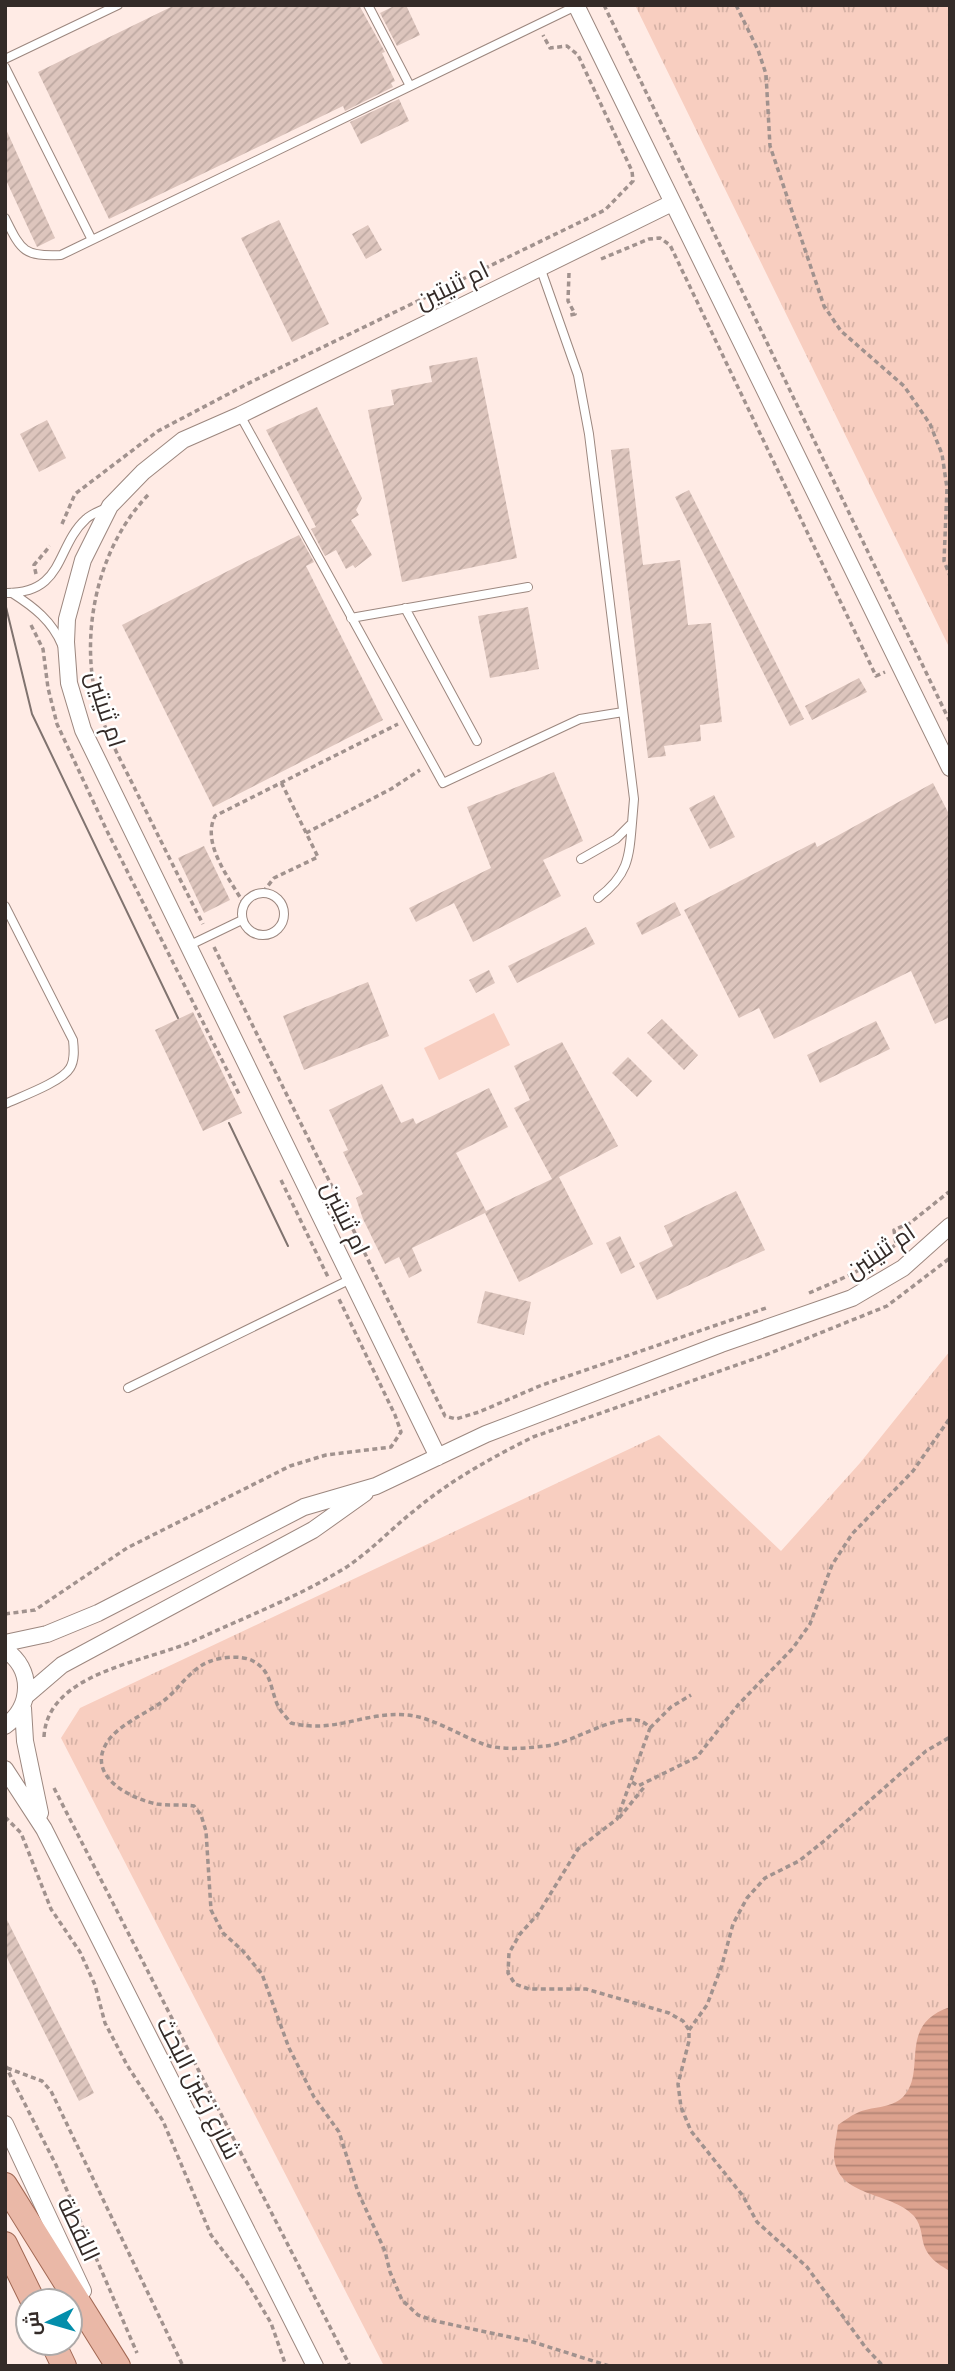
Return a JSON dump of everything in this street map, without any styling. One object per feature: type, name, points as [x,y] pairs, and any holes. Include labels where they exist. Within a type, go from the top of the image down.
[{"type":"main road","points":[[5,2185],[123,2358]]},
{"type":"main road","points":[[5,2244],[26,2287]]},
{"type":"street","points":[[576,6],[950,768]]},
{"type":"street","name":"ام ثنيتين","points":[[438,1457],[83,730],[69,683],[67,619],[83,560],[110,506],[143,472],[183,440],[240,415],[672,203]]},
{"type":"street","name":"ام ثنيتين","points":[[5,1643],[27,1641],[72,1624],[304,1507],[376,1486],[499,1429],[852,1298],[903,1268],[950,1226]]},
{"type":"street","name":"ام ثنيتين","points":[[5,1726],[25,1701],[62,1665],[313,1530],[376,1486]]},
{"type":"street","points":[[267,1526],[265,1538],[276,1549]]},
{"type":"street","points":[[237,1539],[247,1543],[252,1553],[244,1567]]},
{"type":"street","points":[[180,1570],[192,1578],[195,1593]]},
{"type":"street","name":"شارع زغين البحث","points":[[5,1650],[20,1663],[26,1678],[29,1764],[44,1829]]},
{"type":"street","name":"شارع زغين البحث","points":[[5,1769],[44,1829],[315,2366]]},
{"type":"street","points":[[5,1790],[33,1811]]},
{"type":"street","name":"اللقطة","points":[[5,2124],[123,2358]]},
{"type":"lane","points":[[5,59],[118,5]]},
{"type":"lane","points":[[369,5],[410,86]]},
{"type":"lane","points":[[5,218],[19,247],[34,256],[61,255],[576,6]]},
{"type":"lane","points":[[5,67],[92,240]]},
{"type":"lane","points":[[540,267],[578,375],[589,434],[634,799],[629,862],[614,886],[598,898]]},
{"type":"lane","points":[[240,415],[443,783],[580,719],[623,712]]},
{"type":"lane","points":[[8,593],[38,586],[54,573],[87,518],[110,506]]},
{"type":"lane","points":[[351,618],[528,587]]},
{"type":"lane","points":[[8,593],[37,612],[54,628],[67,658]]},
{"type":"lane","points":[[405,608],[477,741]]},
{"type":"lane","points":[[581,859],[616,839],[632,823]]},
{"type":"lane","points":[[264,892],[275,895],[283,904],[285,916],[281,927],[271,935],[259,936],[248,930],[242,920],[244,904],[252,895],[264,892]]},
{"type":"lane","points":[[5,906],[73,1040],[74,1054],[70,1069],[61,1077],[5,1104]]},
{"type":"lane","points":[[187,946],[242,920]]},
{"type":"lane","points":[[128,1388],[351,1279]]},
{"type":"path","points":[[604,5],[950,722]]},
{"type":"path","points":[[736,5],[758,50],[766,74],[770,146],[824,306],[841,331],[904,386],[930,425],[942,454],[947,488],[944,561],[950,576]]},
{"type":"path","points":[[58,531],[75,494],[158,431],[253,381],[605,211],[623,193],[634,181],[632,171],[578,55],[567,46],[550,48],[538,24]]},
{"type":"path","points":[[595,260],[649,239],[660,238],[670,245],[876,676],[899,667],[918,655]]},
{"type":"path","points":[[560,319],[575,314],[568,301],[567,287],[569,271],[578,266]]},
{"type":"path","points":[[155,488],[139,504],[113,547],[98,583],[90,641],[94,688],[104,727],[445,1416],[456,1419],[479,1412],[542,1385],[776,1304]]},
{"type":"path","points":[[38,586],[34,565],[53,541]]},
{"type":"path","points":[[37,612],[30,627],[43,649],[48,688],[57,724],[107,831],[242,1100]]},
{"type":"path","points":[[244,904],[210,840],[211,825],[223,810],[407,719]]},
{"type":"path","points":[[306,833],[391,789],[431,763]]},
{"type":"path","points":[[264,892],[274,878],[318,857],[281,782]]},
{"type":"path","points":[[5,1614],[36,1610],[127,1548],[290,1466],[326,1455],[391,1447],[401,1432],[279,1175]]},
{"type":"path","points":[[802,1296],[851,1275],[887,1253],[896,1244],[894,1230],[910,1223],[950,1191]]},
{"type":"path","points":[[44,1744],[44,1732],[55,1703],[72,1686],[178,1648],[345,1568],[375,1546],[414,1510],[496,1455],[533,1437],[768,1354],[887,1306],[950,1258]]},
{"type":"path","points":[[689,2030],[683,2021],[669,2013],[586,1989],[529,1989],[514,1984],[508,1973],[509,1953],[578,1849],[617,1819],[645,1785],[697,1757],[738,1705],[793,1648],[810,1624],[832,1565],[852,1534],[914,1471],[950,1418]]},
{"type":"path","points":[[608,2366],[533,2342],[435,2321],[418,2315],[402,2300],[390,2272],[385,2251],[358,2192],[339,2132],[314,2097],[289,2048],[262,1975],[242,1950],[223,1934],[211,1910],[206,1831],[201,1815],[194,1806],[159,1804],[131,1796],[111,1783],[102,1763],[105,1745],[114,1735],[165,1700],[196,1668],[231,1657],[252,1660],[269,1674],[278,1706],[291,1723],[312,1728],[337,1726],[376,1716],[409,1715],[485,1745],[510,1749],[551,1746],[623,1720],[638,1718],[650,1728]]},
{"type":"path","points":[[617,1819],[650,1728],[671,1707],[691,1695]]},
{"type":"path","points":[[883,2366],[866,2348],[807,2267],[757,2222],[743,2196],[691,2131],[681,2107],[678,2084],[689,2030],[707,2005],[733,1924],[747,1898],[765,1878],[799,1861],[926,1751],[950,1737]]},
{"type":"path","points":[[48,1778],[350,2366]]},
{"type":"path","points":[[632,1782],[638,1786],[645,1785]]},
{"type":"path","points":[[5,1817],[21,1833],[51,1909],[80,1952],[95,1985],[105,2023],[127,2066],[163,2121],[211,2235],[246,2281],[271,2323],[286,2366]]},
{"type":"path","points":[[6,2067],[56,2165],[123,2358]]},
{"type":"path","points":[[6,2067],[42,2081],[51,2091],[183,2366]]},
{"type":"green space","points":[[635,5],[950,5],[950,649]]},
{"type":"green space","points":[[494,1013],[510,1045],[439,1080],[424,1048]]},
{"type":"green space","points":[[950,1351],[950,2366],[384,2366],[61,1738],[80,1708],[659,1435],[781,1551],[860,1463]]},
{"type":"shaded area","points":[[950,2007],[950,2271],[930,2256],[913,2215],[845,2180],[837,2170],[834,2157],[838,2125],[857,2113],[893,2104],[903,2097],[910,2086],[918,2037],[923,2025],[934,2015]]},
{"type":"building","points":[[175,5],[359,5],[385,52],[382,53],[395,81],[391,83],[393,87],[345,111],[343,106],[109,219],[38,72]]},
{"type":"building","points":[[396,5],[406,5],[420,35],[397,46],[380,13]]},
{"type":"building","points":[[399,99],[409,121],[361,144],[350,122]]},
{"type":"building","points":[[5,127],[55,238],[37,247],[5,178]]},
{"type":"building","points":[[279,220],[329,324],[292,342],[241,238]]},
{"type":"building","points":[[368,225],[382,250],[366,259],[352,234]]},
{"type":"building","points":[[477,357],[517,558],[402,582],[368,410],[394,405],[391,390],[432,382],[429,366]]},
{"type":"building","points":[[317,407],[362,498],[356,510],[359,515],[351,520],[372,555],[355,568],[353,565],[346,569],[336,550],[325,556],[311,529],[316,527],[266,430]]},
{"type":"building","points":[[47,420],[66,458],[39,472],[20,434]]},
{"type":"building","points":[[629,448],[643,565],[680,560],[688,625],[711,623],[722,722],[700,725],[701,741],[664,746],[666,756],[648,758],[611,450]]},
{"type":"building","points":[[689,490],[804,719],[790,726],[675,497]]},
{"type":"building","points":[[299,535],[314,562],[306,566],[383,720],[213,807],[122,625]]},
{"type":"building","points":[[528,607],[539,669],[490,678],[478,616]]},
{"type":"building","points":[[859,678],[867,692],[812,720],[805,706]]},
{"type":"building","points":[[554,772],[583,841],[543,860],[561,896],[473,942],[454,903],[416,922],[409,908],[491,868],[467,807]]},
{"type":"building","points":[[933,783],[950,816],[950,1017],[935,1024],[911,971],[774,1039],[759,1008],[739,1018],[684,910],[815,842],[817,847]]},
{"type":"building","points":[[714,795],[735,837],[710,849],[689,808]]},
{"type":"building","points":[[204,846],[230,900],[204,913],[178,858]]},
{"type":"building","points":[[675,902],[681,915],[642,935],[636,923]]},
{"type":"building","points":[[586,927],[595,944],[517,983],[508,966]]},
{"type":"building","points":[[489,970],[495,983],[476,993],[469,980]]},
{"type":"building","points":[[368,982],[389,1036],[304,1070],[283,1016]]},
{"type":"building","points":[[193,1012],[242,1113],[203,1131],[155,1030]]},
{"type":"building","points":[[662,1019],[698,1055],[684,1070],[647,1033]]},
{"type":"building","points":[[876,1021],[890,1049],[820,1083],[807,1055]]},
{"type":"building","points":[[562,1042],[618,1146],[559,1177],[593,1244],[519,1282],[485,1213],[412,1248],[422,1271],[409,1278],[399,1257],[385,1264],[363,1219],[356,1198],[363,1194],[343,1152],[348,1150],[329,1110],[382,1084],[401,1123],[413,1118],[416,1124],[489,1088],[508,1127],[456,1153],[486,1211],[552,1179],[514,1108],[530,1100],[514,1066]]},
{"type":"building","points":[[628,1057],[652,1081],[637,1097],[612,1073]]},
{"type":"building","points":[[736,1191],[765,1250],[657,1300],[639,1263],[673,1246],[664,1226]]},
{"type":"building","points":[[620,1236],[635,1267],[621,1274],[606,1243]]},
{"type":"building","points":[[485,1291],[531,1302],[524,1335],[477,1323]]},
{"type":"building","points":[[5,1916],[94,2093],[79,2101],[5,1954]]},
{"type":"tram line","points":[[5,603],[32,714],[178,1018]]},
{"type":"tram line","points":[[229,1123],[288,1246]]}]
